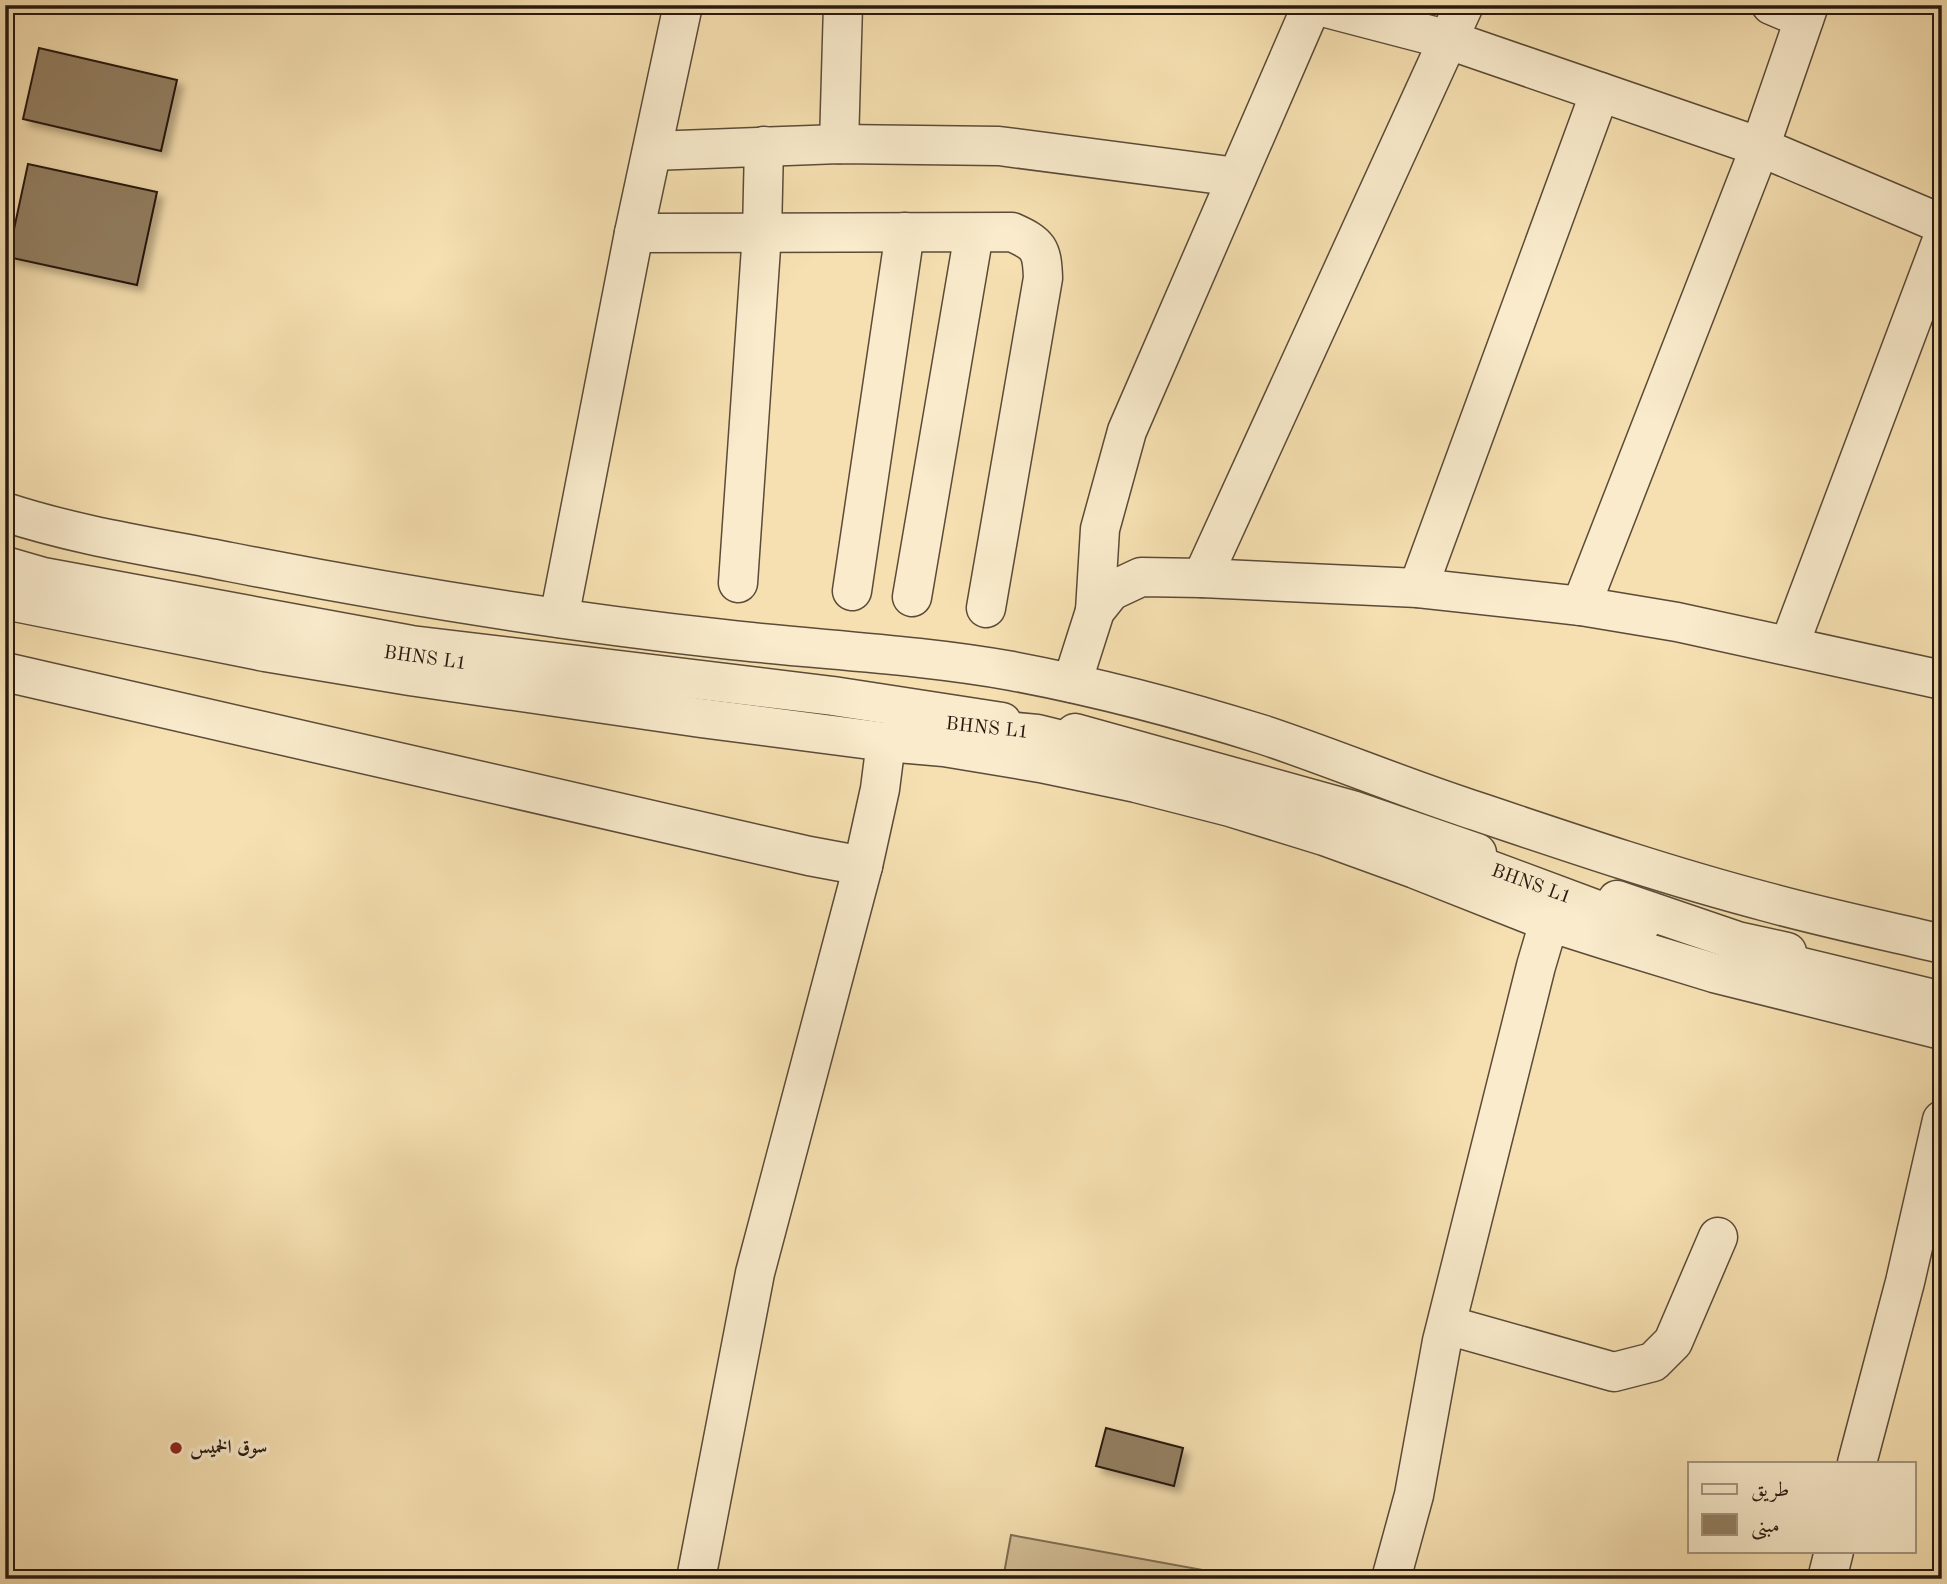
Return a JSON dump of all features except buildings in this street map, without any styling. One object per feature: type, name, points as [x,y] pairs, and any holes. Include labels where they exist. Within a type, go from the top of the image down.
[{"type":"street","points":[[559,618],[634,233],[683,5]]},
{"type":"street","points":[[839,144],[844,5]]},
{"type":"street","points":[[1072,683],[1095,611],[1100,529],[1127,431],[1313,5],[1449,40],[1760,147],[1942,224]]},
{"type":"street","points":[[1202,578],[1464,5]]},
{"type":"street","points":[[1581,606],[1760,147],[1795,10]]},
{"type":"street","points":[[1418,588],[1600,92]]},
{"type":"street","points":[[652,151],[839,144],[999,146],[1237,177]]},
{"type":"street","points":[[738,583],[762,233],[764,146]]},
{"type":"street","points":[[852,591],[905,232]]},
{"type":"street","points":[[634,233],[1012,232],[1031,240],[1042,255],[1043,278],[986,608]]},
{"type":"street","points":[[912,597],[974,233]]},
{"type":"street","points":[[1789,646],[1942,240]]},
{"type":"street","points":[[5,512],[46,525],[335,583],[479,607],[723,639],[922,658],[1072,683],[1182,710],[1269,737],[1452,803],[1658,870],[1767,902],[1942,944]]},
{"type":"street","name":"BHNS L1","points":[[5,566],[43,577],[411,645],[832,696],[1082,734],[1352,810],[1737,941],[1942,990]]},
{"type":"street","points":[[1095,611],[1111,591],[1141,577],[1418,588],[1581,606],[1677,622],[1942,680]]},
{"type":"street","name":"BHNS L1","points":[[5,578],[226,625],[360,650],[830,713],[1037,734],[1360,822],[1611,915],[1725,949],[1942,1001]]},
{"type":"street","points":[[5,600],[265,652],[410,676],[886,742],[944,747],[1136,783],[1230,807],[1324,836],[1549,922],[1714,972],[1942,1030]]},
{"type":"street","points":[[5,672],[809,856],[863,866]]},
{"type":"street","points":[[696,1579],[755,1273],[863,866],[880,789],[886,742]]},
{"type":"street","points":[[1391,1579],[1413,1495],[1447,1325],[1549,922]]},
{"type":"street","points":[[1857,1462],[1905,1282],[1942,1120]]},
{"type":"street","points":[[1447,1325],[1614,1372],[1653,1362],[1673,1342],[1718,1237]]},
{"type":"street","points":[[1827,1579],[1834,1552]]},
{"type":"shaded area","points":[[1011,1535],[1247,1578],[1247,1579],[1003,1579]]},
{"type":"place","name":"سوق الخميس","points":[[176,1448]]}]
